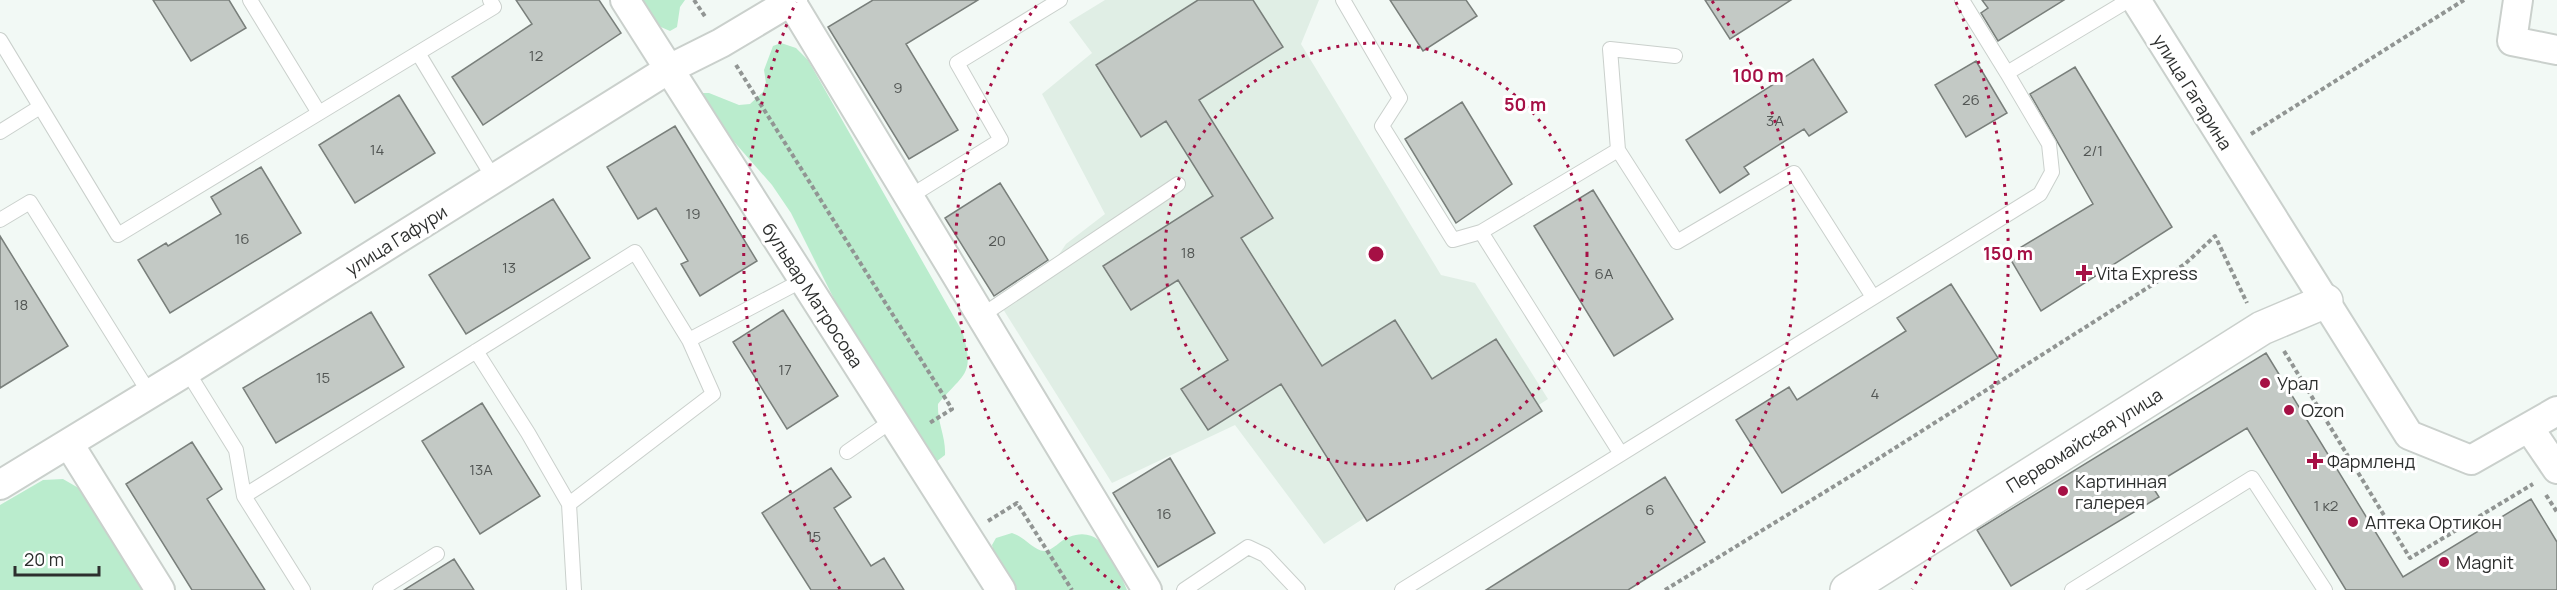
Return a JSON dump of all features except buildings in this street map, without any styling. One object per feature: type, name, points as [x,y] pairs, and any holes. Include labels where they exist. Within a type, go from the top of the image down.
[{"type":"street","name":"бульвар Матросова","points":[[625,0],[1001,590]]},
{"type":"street","name":"улица Гагарина","points":[[2136,0],[2409,435],[2471,460],[2529,428]]},
{"type":"street","points":[[2518,0],[2512,41],[2557,50]]},
{"type":"street","name":"улица Гафури","points":[[0,485],[187,371],[669,69],[721,43],[791,1]]},
{"type":"street","points":[[791,1],[1147,590]]},
{"type":"street","name":"Первомайская улица","points":[[1847,590],[2262,328],[2326,301]]},
{"type":"street","points":[[2547,475],[2529,428],[2557,411]]},
{"type":"street","points":[[69,444],[160,590]]},
{"type":"lane","points":[[250,0],[319,113]]},
{"type":"lane","points":[[0,40],[118,235],[495,7],[490,0]]},
{"type":"lane","points":[[909,197],[1001,140],[957,63],[1039,6],[1060,0]]},
{"type":"lane","points":[[1343,0],[1400,98],[1382,126],[1453,240],[1481,232],[1618,150]]},
{"type":"lane","points":[[1402,590],[2040,194],[2052,172],[2049,144],[1962,0]]},
{"type":"lane","points":[[2007,73],[2128,0]]},
{"type":"lane","points":[[1675,57],[1610,49],[1618,150],[1677,242],[1794,173],[1873,297]]},
{"type":"lane","points":[[418,53],[494,179]]},
{"type":"lane","points":[[0,132],[40,107]]},
{"type":"lane","points":[[981,316],[1178,184]]},
{"type":"lane","points":[[0,220],[30,202],[150,394]]},
{"type":"lane","points":[[1481,232],[1621,454]]},
{"type":"lane","points":[[244,496],[634,252],[689,340],[713,394],[569,504]]},
{"type":"lane","points":[[689,340],[803,280]]},
{"type":"lane","points":[[476,351],[528,433],[569,504],[574,590]]},
{"type":"lane","points":[[187,371],[236,450],[244,496],[303,590]]},
{"type":"lane","points":[[848,452],[893,420]]},
{"type":"lane","points":[[2072,590],[2252,478],[2325,590]]},
{"type":"lane","points":[[1184,590],[1248,547],[1265,555],[1298,590]]},
{"type":"lane","points":[[380,590],[437,555]]},
{"type":"path","points":[[694,0],[952,409],[926,425],[932,435]]},
{"type":"path","points":[[2244,139],[2464,0]]},
{"type":"path","points":[[1665,590],[1854,474],[2186,264],[2215,236],[2262,328],[2277,340],[2410,558],[2547,475]]},
{"type":"path","points":[[981,512],[987,522],[1017,503],[1072,590]]},
{"type":"shaded area","points":[[1105,0],[1319,0],[1301,44],[1441,275],[1475,283],[1548,399],[1324,544],[1235,425],[1112,483],[998,301],[1052,265],[1066,244],[1105,214],[1042,94],[1092,53],[1069,22]]},
{"type":"green space","points":[[635,0],[685,0],[680,7],[677,27],[670,31],[654,24]]},
{"type":"green space","points":[[781,43],[796,48],[808,60],[962,331],[968,357],[967,366],[965,373],[938,404],[945,455],[932,465],[850,331],[791,213],[772,185],[708,112],[700,95],[709,93],[739,105],[750,104],[763,92],[766,83],[764,70],[773,46]]},
{"type":"green space","points":[[63,479],[82,490],[146,590],[0,590],[0,505],[43,480]]},
{"type":"green space","points":[[1012,533],[1044,551],[1069,537],[1081,534],[1091,536],[1107,549],[1127,590],[1014,590],[995,558],[992,545],[996,538]]},
{"type":"place","name":"Vita Express","points":[[2084,273]]},
{"type":"place","name":"Урал","points":[[2265,383]]},
{"type":"place","name":"Ozon","points":[[2289,410]]},
{"type":"place","name":"Фармленд","points":[[2315,461]]},
{"type":"place","name":"Картинная галерея","points":[[2063,491]]},
{"type":"place","name":"Аптека Ортикон","points":[[2353,522]]},
{"type":"place","name":"Magnit","points":[[2444,562]]}]
